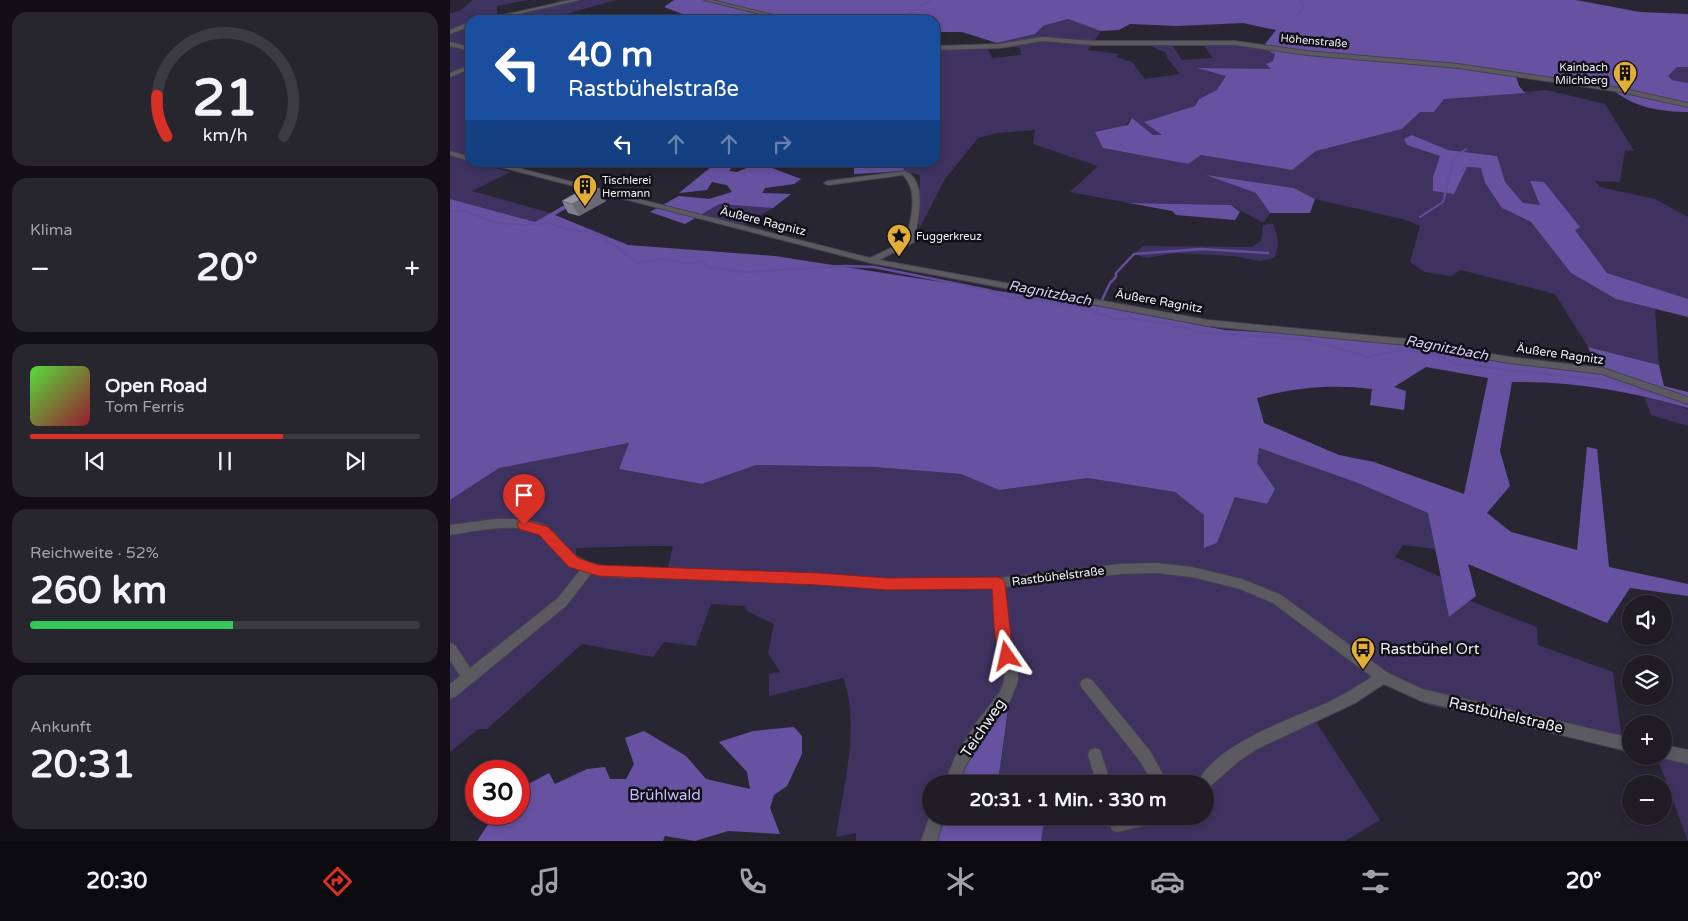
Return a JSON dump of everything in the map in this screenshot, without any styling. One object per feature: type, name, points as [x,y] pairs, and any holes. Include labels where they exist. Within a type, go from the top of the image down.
[{"type":"street","points":[[508,15],[578,0]]},
{"type":"street","points":[[706,0],[769,15]]},
{"type":"street","points":[[1647,0],[1657,0]]},
{"type":"street","points":[[450,32],[465,26]]},
{"type":"street","name":"Höhenstraße","points":[[940,48],[1000,46],[1042,39],[1092,43],[1235,43],[1307,53],[1350,55],[1458,66],[1620,90],[1688,105]]},
{"type":"street","points":[[450,44],[465,48]]},
{"type":"street","points":[[450,75],[465,69]]},
{"type":"street","points":[[450,153],[465,158]]},
{"type":"street","name":"Äußere Ragnitz","points":[[504,167],[871,261],[1208,323],[1406,342],[1509,360],[1603,371],[1688,401]]},
{"type":"street","points":[[828,183],[904,173],[912,178],[916,189],[910,242],[871,261]]},
{"type":"street","name":"Rastbühelstraße","points":[[450,530],[501,524],[534,527],[549,535],[574,563],[588,569],[611,572],[777,577],[888,584],[998,583],[1120,568],[1156,568],[1225,579],[1277,599],[1383,678],[1421,695],[1622,743]]},
{"type":"street","points":[[450,692],[530,628],[572,590],[588,569]]},
{"type":"street","name":"Teichweg","points":[[955,775],[960,762],[980,729],[1005,696],[1011,681],[1011,671],[1003,642],[998,583]]},
{"type":"street","points":[[450,649],[468,677]]},
{"type":"street","points":[[1210,775],[1254,744],[1303,718],[1350,698],[1383,678]]},
{"type":"street","points":[[1087,684],[1145,756],[1156,775]]},
{"type":"street","points":[[1672,754],[1688,757]]},
{"type":"street","points":[[1095,755],[1101,775]]},
{"type":"street","points":[[929,841],[934,825]]},
{"type":"shaded area","points":[[473,0],[528,0],[497,6],[497,15],[465,15],[465,167],[496,167],[494,168],[510,172],[472,191],[551,213],[535,222],[450,199],[450,13],[460,11]]},
{"type":"shaded area","points":[[562,0],[616,0],[562,15],[507,15],[552,6],[552,3]]},
{"type":"shaded area","points":[[1068,19],[1101,31],[1088,50],[1119,54],[1116,57],[1132,62],[1145,79],[1180,74],[1165,52],[1149,44],[1171,43],[1182,60],[1213,58],[1202,43],[1248,46],[1275,54],[1272,69],[1200,69],[1227,76],[1217,90],[1199,99],[1195,106],[1145,122],[1163,135],[1153,135],[1132,118],[1103,148],[1187,164],[1201,155],[1292,170],[1316,151],[1402,129],[1420,112],[1434,112],[1444,99],[1546,90],[1605,104],[1634,151],[1625,150],[1620,182],[1595,181],[1600,187],[1655,199],[1688,217],[1688,299],[1607,273],[1575,230],[1579,227],[1544,182],[1530,182],[1541,205],[1523,203],[1505,183],[1497,156],[1448,150],[1412,135],[1428,152],[1440,156],[1433,177],[1433,191],[1467,167],[1481,168],[1485,183],[1502,208],[1531,222],[1571,273],[1616,299],[1655,309],[1659,365],[1588,347],[1555,294],[1461,270],[1451,276],[1424,272],[1410,262],[1420,226],[1406,220],[1315,199],[1294,188],[1210,176],[1256,193],[1270,213],[1263,223],[1231,205],[1129,203],[1070,192],[1098,166],[1033,144],[1035,130],[997,133],[978,138],[945,179],[919,229],[920,175],[904,171],[854,174],[854,167],[940,167],[940,47],[987,47],[992,58],[1021,55],[1020,48],[997,43],[1035,34],[1043,26]]},
{"type":"shaded area","points":[[1677,67],[1688,67],[1688,83],[1672,80],[1668,76]]},
{"type":"shaded area","points":[[711,167],[732,167],[729,171],[737,172],[749,167],[770,167],[801,179],[794,184],[765,188],[762,193],[791,194],[773,208],[740,227],[698,216],[685,224],[650,212],[679,196],[709,199],[732,192],[727,185],[712,182],[707,190],[679,193]]},
{"type":"shaded area","points":[[1273,224],[1277,237],[1278,245],[1274,258],[1260,261],[1233,256],[1176,253],[1147,258],[1134,254],[1143,246],[1252,247],[1261,241],[1263,226]]},
{"type":"shaded area","points":[[1644,396],[1688,409],[1688,426],[1651,415]]},
{"type":"shaded area","points":[[630,443],[619,469],[702,484],[756,465],[875,467],[961,474],[999,490],[1088,478],[1175,492],[1204,515],[1205,548],[1217,543],[1235,497],[1267,504],[1257,462],[1258,448],[1358,483],[1429,513],[1436,549],[1403,545],[1395,557],[1441,577],[1449,617],[1470,601],[1537,627],[1538,645],[1613,672],[1622,749],[1428,705],[1385,685],[1316,722],[1380,820],[1345,841],[1041,841],[1044,825],[1214,825],[1214,775],[999,775],[1009,704],[964,775],[922,775],[922,825],[943,825],[937,841],[856,841],[856,833],[836,837],[851,736],[848,696],[843,678],[769,696],[769,674],[780,672],[768,653],[774,624],[747,611],[744,606],[711,604],[696,646],[664,642],[653,657],[582,644],[487,729],[478,729],[450,752],[450,500],[499,468]],"holes":[[[673,546],[668,567],[607,567],[584,562],[576,557],[576,548]],[[896,580],[1003,588],[883,588]]]},
{"type":"shaded area","points":[[1672,760],[1688,763],[1688,841],[1672,798],[1672,775],[1664,775],[1660,765],[1672,765]]},
{"type":"green space","points":[[674,0],[1576,0],[1640,12],[1688,14],[1688,67],[1677,67],[1668,76],[1672,80],[1688,83],[1688,112],[1648,107],[1629,101],[1613,90],[1516,76],[1519,86],[1525,93],[1444,99],[1434,112],[1420,112],[1402,129],[1316,151],[1292,170],[1201,155],[1188,164],[1103,148],[1095,132],[1128,125],[1132,118],[1153,135],[1162,135],[1144,122],[1195,106],[1199,99],[1217,90],[1226,76],[1197,68],[1271,69],[1266,64],[1273,61],[1275,54],[1262,48],[1276,30],[1243,23],[1177,26],[1130,24],[1119,30],[1101,31],[1068,19],[1043,26],[1035,34],[997,43],[962,32],[940,32],[940,15],[685,15],[664,7]]},
{"type":"green space","points":[[1412,135],[1448,150],[1497,156],[1505,182],[1523,203],[1540,205],[1530,181],[1544,182],[1580,227],[1575,230],[1607,273],[1688,299],[1688,317],[1616,299],[1571,273],[1531,222],[1502,208],[1485,183],[1481,168],[1467,167],[1454,194],[1433,191],[1433,177],[1440,156],[1407,145],[1404,139]]},
{"type":"green space","points":[[711,167],[732,167],[729,171],[737,172],[749,167],[770,167],[801,179],[794,184],[765,188],[762,193],[791,194],[773,208],[719,204],[685,224],[650,212],[679,196],[709,199],[732,192],[727,185],[712,182],[707,190],[679,193]]},
{"type":"green space","points":[[854,167],[904,167],[904,171],[854,174]]},
{"type":"green space","points":[[1206,175],[1294,188],[1315,199],[1310,213],[1270,213],[1256,193]]},
{"type":"green space","points":[[587,192],[592,194],[555,215],[628,245],[775,256],[1114,309],[1225,330],[1419,341],[1517,359],[1598,368],[1588,347],[1659,365],[1664,386],[1688,392],[1688,408],[1601,388],[1557,383],[1512,382],[1500,451],[1510,486],[1487,513],[1511,532],[1577,550],[1587,447],[1597,449],[1609,567],[1688,584],[1688,596],[1630,588],[1625,595],[1622,595],[1622,600],[1607,623],[1468,564],[1476,596],[1449,617],[1428,513],[1358,483],[1259,448],[1257,463],[1275,489],[1267,504],[1235,497],[1217,543],[1204,548],[1204,515],[1175,492],[1088,478],[999,490],[961,474],[875,467],[756,465],[702,484],[619,469],[629,443],[499,468],[450,500],[450,199],[535,222]],"holes":[[[1426,367],[1488,378],[1464,494],[1374,462],[1339,455],[1264,423],[1257,398],[1300,389],[1329,387],[1372,389],[1370,405],[1404,410],[1406,391],[1394,387]]]},
{"type":"green space","points":[[1129,203],[1231,205],[1240,212],[1235,220],[1176,215],[1172,211]]},
{"type":"green space","points":[[1009,702],[999,775],[962,775]]},
{"type":"green space","name":"Brühlwald","points":[[794,727],[802,736],[802,754],[787,786],[774,795],[770,808],[780,834],[728,831],[695,841],[665,836],[663,841],[477,841],[488,825],[530,825],[530,783],[549,773],[555,784],[587,769],[605,767],[610,779],[626,779],[634,764],[625,738],[644,731],[686,756],[706,779],[750,789],[747,772],[719,742],[753,731]]},
{"type":"green space","points":[[943,825],[1044,825],[1041,841],[937,841]]},
{"type":"building","points":[[590,185],[600,189],[572,204],[562,201]]},
{"type":"waterway","points":[[907,15],[931,0]]},
{"type":"waterway","points":[[1298,14],[1304,8],[1300,0]]},
{"type":"waterway","points":[[1420,217],[1443,202],[1454,158],[1466,149]]},
{"type":"waterway","name":"Ragnitzbach","points":[[450,211],[465,211],[493,222],[522,225],[550,223],[568,230],[589,231],[607,238],[605,242],[612,243],[637,263],[663,259],[687,263],[704,262],[707,267],[745,272],[845,266],[874,267],[988,290],[1010,298],[1026,297],[1079,307],[1096,313]]},
{"type":"waterway","points":[[1102,300],[1110,283],[1116,277],[1116,273],[1134,254],[1201,249],[1268,253]]},
{"type":"waterway","points":[[1096,313],[1099,306]]},
{"type":"waterway","name":"Ragnitzbach","points":[[1096,313],[1116,319],[1129,318],[1171,324],[1197,332],[1311,340],[1368,357],[1398,350],[1420,352],[1439,356],[1456,364],[1611,381],[1645,391]]},
{"type":"waterway","name":"Ragnitzbach","points":[[1641,390],[1688,404]]},
{"type":"place","name":"Kainbach Milchberg","points":[[1625,94]]},
{"type":"place","name":"Tischlerei Hermann","points":[[585,207]]},
{"type":"place","name":"Fuggerkreuz","points":[[899,257]]},
{"type":"place","name":"Rastbühel Ort","points":[[1363,670]]},
{"type":"route","points":[[524,525],[543,530],[567,558],[574,563],[588,569],[611,572],[706,574],[888,584],[998,583],[1003,642],[1007,656]]}]
